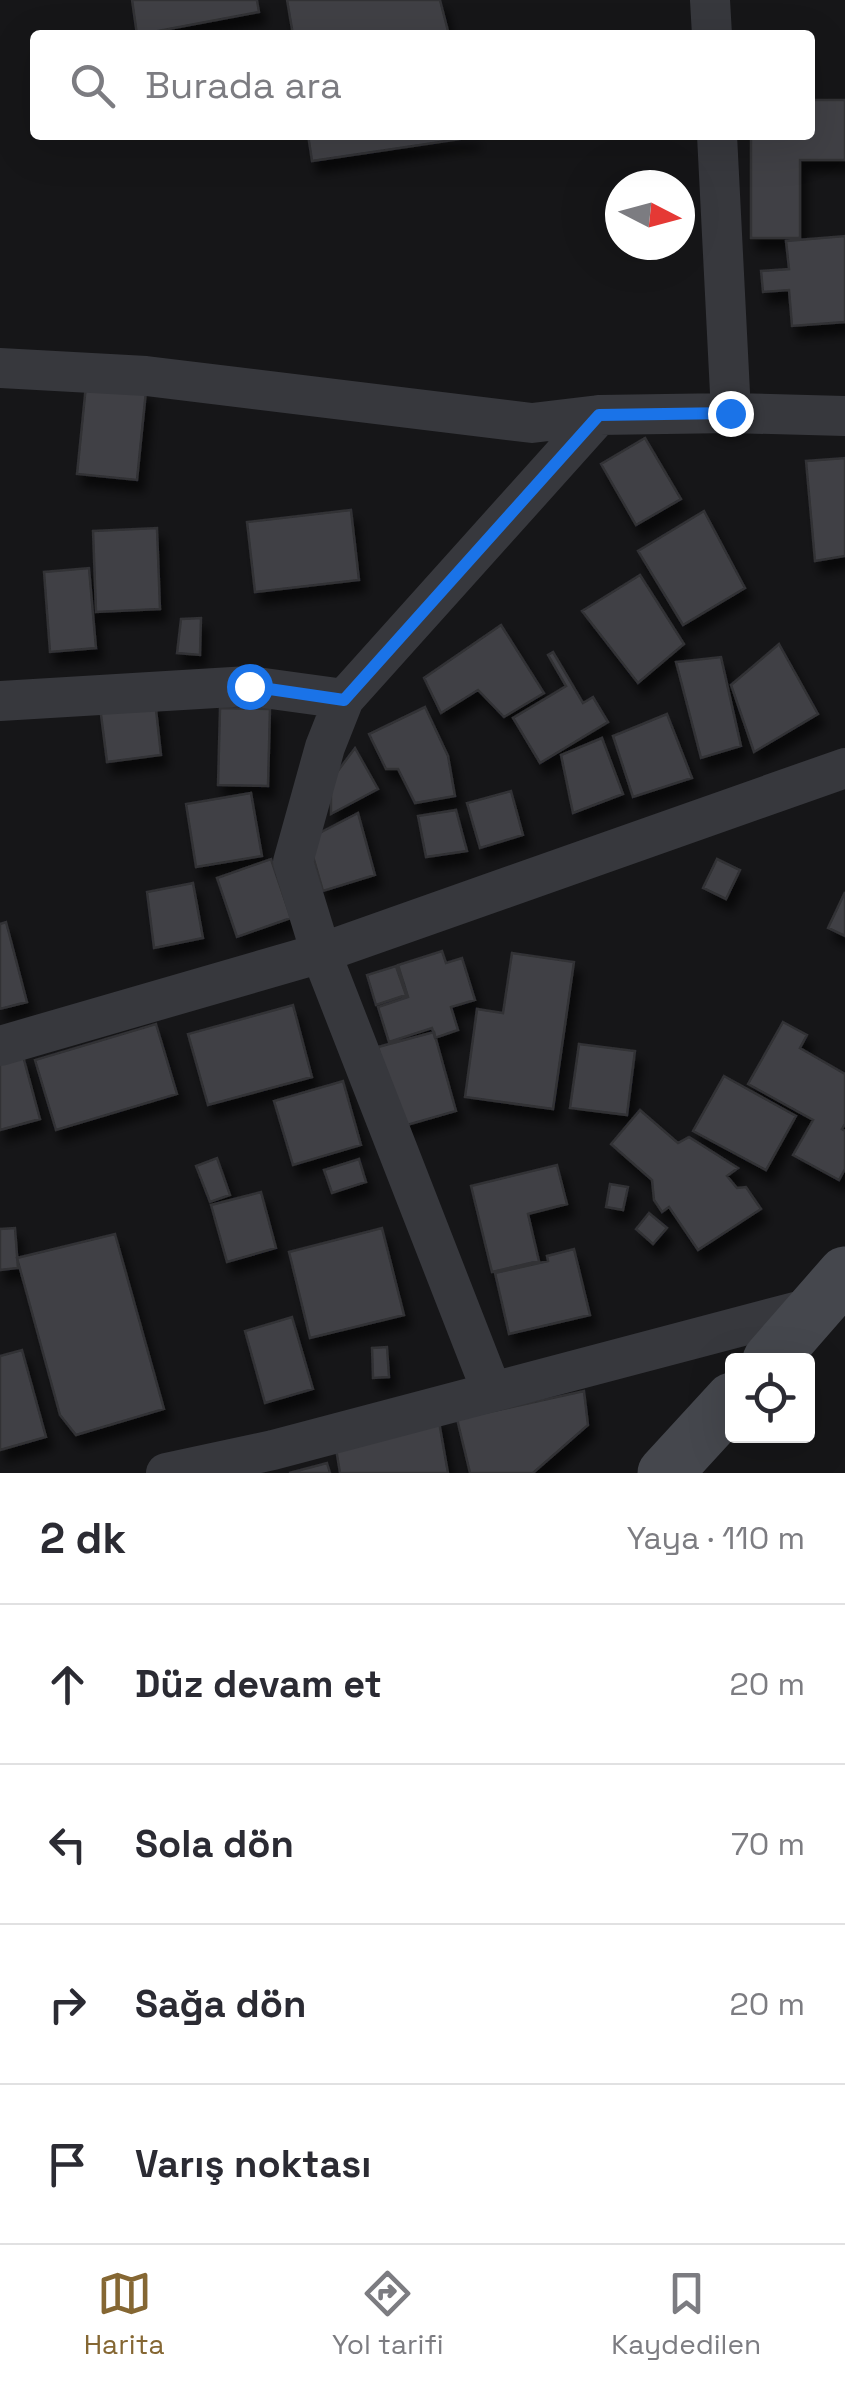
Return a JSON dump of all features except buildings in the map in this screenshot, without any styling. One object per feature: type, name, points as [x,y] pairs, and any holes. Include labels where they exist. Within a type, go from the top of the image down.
[{"type":"street","points":[[710,0],[712,30]]},
{"type":"street","points":[[717,140],[730,413]]},
{"type":"street","points":[[0,368],[146,376],[532,422],[599,415],[845,416]]},
{"type":"street","points":[[492,1392],[321,953],[293,862],[325,748],[344,700],[599,415]]},
{"type":"street","points":[[532,422],[566,451]]},
{"type":"street","points":[[0,701],[249,686],[344,700]]},
{"type":"street","points":[[0,1046],[321,953],[845,768]]},
{"type":"street","points":[[166,1473],[274,1450],[492,1392],[832,1290]]},
{"type":"street","points":[[776,1353],[832,1290]]},
{"type":"street","points":[[665,1473],[725,1408]]},
{"type":"route","points":[[249,686],[344,700],[599,415],[730,413]]}]
